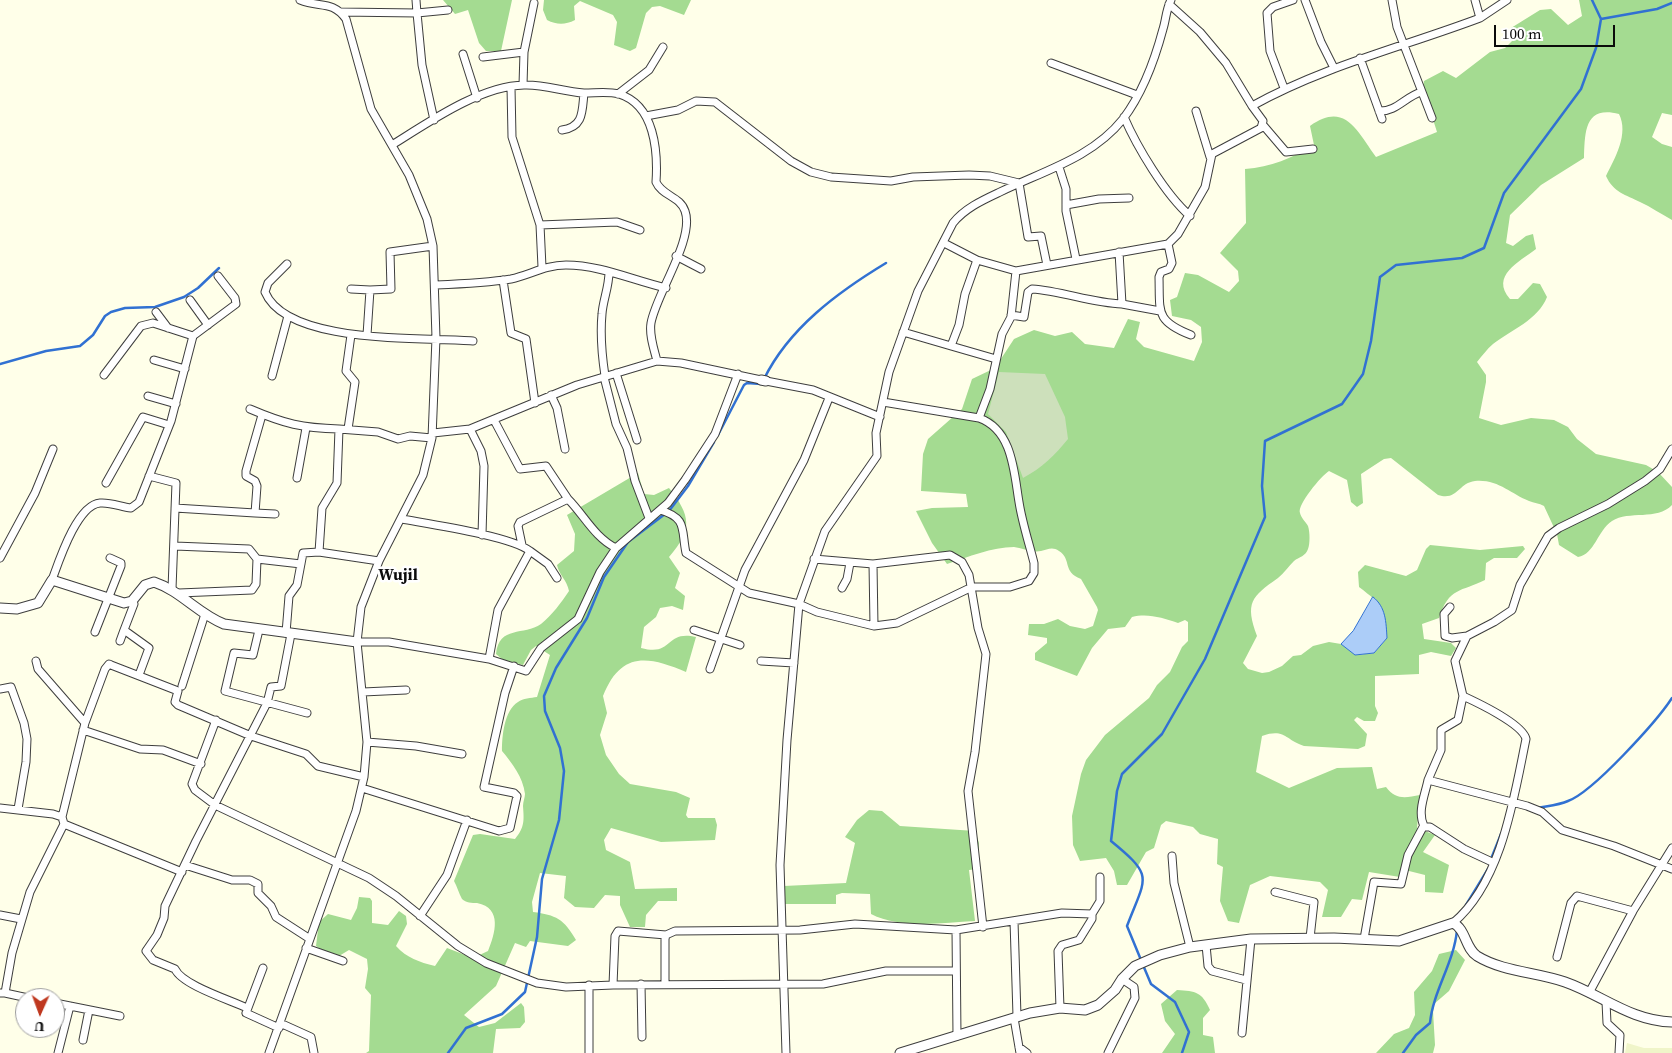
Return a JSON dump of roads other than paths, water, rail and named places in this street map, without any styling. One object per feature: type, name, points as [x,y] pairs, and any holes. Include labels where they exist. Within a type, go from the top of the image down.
[{"type":"street","points":[[269,1053],[338,863],[362,788],[367,742],[357,642],[365,594],[379,561],[423,475],[432,435],[436,338],[433,246],[420,199],[371,109],[350,26],[341,12],[326,3],[311,4],[300,0]]},
{"type":"street","points":[[416,0],[422,65],[434,120]]},
{"type":"street","points":[[1284,88],[1270,51],[1267,13],[1273,7],[1293,0]]},
{"type":"street","points":[[1305,0],[1320,42],[1334,68]]},
{"type":"street","points":[[1392,0],[1396,27],[1432,118]]},
{"type":"street","points":[[1475,0],[1480,18]]},
{"type":"street","points":[[1252,106],[1284,88],[1334,68],[1360,58],[1403,46],[1480,18],[1507,0]]},
{"type":"street","points":[[786,1053],[783,931],[780,891],[781,840],[799,604],[814,559],[826,531],[877,456],[876,438],[889,372],[918,291],[958,216],[981,201],[1059,167],[1102,140],[1124,117],[1137,95],[1153,61],[1170,2]]},
{"type":"street","points":[[1170,2],[1217,52],[1236,77],[1263,124],[1286,152],[1313,149]]},
{"type":"street","points":[[524,85],[524,52],[534,4]]},
{"type":"street","points":[[341,12],[448,10]]},
{"type":"street","points":[[618,94],[649,70],[663,47]]},
{"type":"street","points":[[484,57],[524,52]]},
{"type":"street","points":[[463,54],[477,98]]},
{"type":"street","points":[[1360,58],[1382,119]]},
{"type":"street","points":[[1051,63],[1137,95]]},
{"type":"street","points":[[392,145],[434,120],[477,98],[524,85],[584,93],[618,94],[639,107],[646,116],[653,137],[657,169],[656,182],[663,192],[682,204],[687,217],[684,234],[666,288],[651,323],[657,361]]},
{"type":"street","points":[[510,88],[512,136],[540,225],[542,268]]},
{"type":"street","points":[[1379,110],[1390,111],[1410,96],[1421,92]]},
{"type":"street","points":[[562,130],[571,129],[580,120],[584,93]]},
{"type":"street","points":[[646,116],[678,110],[696,101],[715,102],[791,161],[822,175],[891,181],[913,177],[970,175],[990,176],[1019,183]]},
{"type":"street","points":[[944,243],[977,260],[1016,271],[1168,244],[1190,216],[1208,181],[1210,157],[1196,111]]},
{"type":"street","points":[[1124,117],[1131,132],[1168,192],[1190,216]]},
{"type":"street","points":[[1210,157],[1222,147],[1259,130],[1263,124]]},
{"type":"street","points":[[1059,167],[1066,189],[1066,205],[1076,259]]},
{"type":"street","points":[[1019,183],[1028,237],[1041,236],[1047,265]]},
{"type":"street","points":[[1066,205],[1099,199],[1129,198]]},
{"type":"street","points":[[540,225],[616,222],[640,230]]},
{"type":"street","points":[[1168,244],[1172,263],[1171,267],[1162,272],[1159,277],[1160,311],[1168,325],[1191,335]]},
{"type":"street","points":[[351,289],[391,288],[389,254],[393,250],[433,246]]},
{"type":"street","points":[[1119,252],[1122,304]]},
{"type":"street","points":[[676,256],[701,269]]},
{"type":"street","points":[[951,346],[959,325],[964,294],[977,260]]},
{"type":"street","points":[[287,264],[268,284],[265,292],[288,316],[323,330],[351,335],[473,341]]},
{"type":"street","points":[[435,285],[503,280],[523,276],[542,268],[576,265],[595,267],[666,288]]},
{"type":"street","points":[[979,418],[990,389],[1002,334],[1011,315],[1016,271]]},
{"type":"street","points":[[609,272],[601,321],[604,377],[616,424],[627,448],[635,481],[649,518]]},
{"type":"street","points":[[0,608],[17,609],[38,603],[52,580],[71,533],[85,512],[100,503],[131,508],[139,502],[169,426],[193,336],[236,304],[235,298],[218,276]]},
{"type":"street","points":[[503,280],[511,333],[513,336],[524,337],[527,343],[535,403]]},
{"type":"street","points":[[1011,315],[1024,316],[1028,292],[1032,289],[1160,311]]},
{"type":"street","points":[[367,335],[370,290]]},
{"type":"street","points":[[190,300],[208,325]]},
{"type":"street","points":[[156,312],[168,328]]},
{"type":"street","points":[[272,376],[288,316]]},
{"type":"street","points":[[104,376],[141,326],[153,323],[193,336]]},
{"type":"street","points":[[903,332],[996,359]]},
{"type":"street","points":[[348,429],[355,382],[346,371],[351,335]]},
{"type":"street","points":[[154,360],[185,369]]},
{"type":"street","points":[[250,409],[282,423],[306,428],[378,432],[398,438],[432,435],[470,429],[552,395],[657,361],[681,363],[798,386],[880,417]]},
{"type":"street","points":[[616,373],[637,440]]},
{"type":"street","points":[[52,580],[124,603],[132,602],[149,582],[154,582],[175,591],[205,614],[224,624],[357,642],[389,642],[489,659],[526,671],[541,648],[578,619],[600,572],[616,548],[660,510],[685,480],[714,434],[738,374]]},
{"type":"street","points":[[552,395],[557,408],[565,449]]},
{"type":"street","points":[[148,396],[176,404]]},
{"type":"street","points":[[710,669],[752,555],[804,460],[829,398]]},
{"type":"street","points":[[660,510],[678,518],[682,523],[686,554],[749,594],[799,604],[817,612],[874,626],[897,623],[972,587],[1020,586],[1029,582],[1034,568],[1019,502],[1016,476],[1012,459],[996,428],[988,421],[979,418],[883,402]]},
{"type":"street","points":[[255,513],[257,486],[254,481],[246,476],[246,472],[262,414]]},
{"type":"street","points":[[106,483],[143,417],[169,426]]},
{"type":"street","points":[[494,420],[520,469],[546,466],[568,499],[597,534],[607,544],[616,548]]},
{"type":"street","points":[[297,478],[306,428]]},
{"type":"street","points":[[319,552],[322,508],[337,483],[339,429]]},
{"type":"street","points":[[470,429],[481,451],[484,466],[482,536]]},
{"type":"street","points":[[0,558],[35,493],[53,450]]},
{"type":"street","points":[[1450,607],[1444,614],[1445,636],[1467,636],[1512,610],[1520,585],[1548,536],[1560,528],[1602,508],[1645,481],[1660,469],[1672,450]]},
{"type":"street","points":[[149,476],[176,483],[175,591]]},
{"type":"street","points":[[522,545],[518,526],[520,522],[568,499]]},
{"type":"street","points":[[175,508],[274,514]]},
{"type":"street","points":[[402,519],[522,545],[548,564],[557,578]]},
{"type":"street","points":[[175,546],[249,549],[258,559],[301,564]]},
{"type":"street","points":[[247,1008],[188,982],[172,966],[148,956],[146,951],[157,935],[164,918],[165,906],[267,703],[271,686],[281,685],[288,633],[289,596],[297,585],[305,552],[319,552],[379,561]]},
{"type":"street","points":[[489,659],[498,610],[530,552]]},
{"type":"street","points":[[814,559],[873,564],[950,554],[962,562],[972,587],[978,628],[986,654],[975,752],[968,791],[983,927]]},
{"type":"street","points":[[95,632],[122,564],[110,558]]},
{"type":"street","points":[[175,591],[252,590],[256,584],[258,559]]},
{"type":"street","points":[[842,588],[847,579],[850,563]]},
{"type":"street","points":[[873,564],[874,626]]},
{"type":"street","points":[[120,641],[134,604],[132,602]]},
{"type":"street","points":[[182,686],[205,614]]},
{"type":"street","points":[[124,630],[148,646],[139,675]]},
{"type":"street","points":[[259,630],[253,655],[234,653],[225,689],[226,692],[308,713]]},
{"type":"street","points":[[694,630],[740,645]]},
{"type":"street","points":[[1424,826],[1420,818],[1421,812],[1428,780],[1441,750],[1440,733],[1458,720],[1466,697],[1456,660],[1467,636]]},
{"type":"street","points":[[36,661],[38,669],[84,726],[140,749],[163,750],[201,764]]},
{"type":"street","points":[[761,661],[794,663]]},
{"type":"street","points":[[15,996],[2,993],[21,919],[30,892],[63,821],[84,726],[107,666],[111,665],[179,691],[175,702],[178,705],[251,736],[306,754],[318,766],[364,777]]},
{"type":"street","points":[[362,788],[499,830],[510,828],[517,796],[484,787],[505,693],[514,666]]},
{"type":"street","points":[[0,689],[11,687],[26,730],[27,755],[18,809]]},
{"type":"street","points":[[363,692],[406,690]]},
{"type":"street","points":[[1456,924],[1475,897],[1509,822],[1526,736],[1496,713],[1466,697]]},
{"type":"street","points":[[216,720],[193,787],[215,805],[369,878],[470,954],[525,980],[566,987],[641,984],[831,984],[868,974],[896,970],[955,971]]},
{"type":"street","points":[[367,742],[416,746],[462,754]]},
{"type":"street","points":[[1428,780],[1542,812],[1562,830],[1614,846],[1672,869]]},
{"type":"street","points":[[0,808],[18,809],[63,821],[183,869],[232,880],[250,880],[258,884],[258,893],[271,906],[276,917],[310,939]]},
{"type":"street","points":[[420,916],[447,875],[468,820]]},
{"type":"street","points":[[1424,826],[1430,827],[1464,849],[1492,862]]},
{"type":"street","points":[[1364,939],[1374,882],[1401,884],[1408,855],[1424,826]]},
{"type":"street","points":[[1589,993],[1633,911],[1672,848]]},
{"type":"street","points":[[1172,856],[1174,883],[1190,947]]},
{"type":"street","points":[[1060,1008],[1058,951],[1062,945],[1081,938],[1092,919],[1092,914],[1100,901],[1100,877]]},
{"type":"street","points":[[1275,892],[1314,902],[1310,938]]},
{"type":"street","points":[[1557,957],[1571,903],[1576,896],[1633,911]]},
{"type":"street","points":[[613,985],[615,936],[618,931],[666,935],[685,930],[783,931],[828,929],[855,924],[956,930],[1062,913],[1092,914]]},
{"type":"street","points":[[0,915],[21,919]]},
{"type":"street","points":[[1014,921],[1015,1017],[1019,1050],[1027,1053]]},
{"type":"street","points":[[900,1053],[1015,1017],[1060,1008],[1085,1010],[1098,1005],[1115,990],[1122,978],[1134,966],[1190,947],[1252,938],[1405,940],[1441,925],[1456,924]]},
{"type":"street","points":[[1456,924],[1473,952],[1487,961],[1565,982],[1641,1018],[1672,1022]]},
{"type":"street","points":[[956,930],[957,1036]]},
{"type":"street","points":[[665,984],[666,935]]},
{"type":"street","points":[[1242,1033],[1246,980],[1250,972],[1252,938]]},
{"type":"street","points":[[1206,945],[1208,966],[1212,970],[1246,980]]},
{"type":"street","points":[[306,948],[343,962]]},
{"type":"street","points":[[263,968],[246,1013],[248,1016],[280,1025],[311,1037],[314,1053]]},
{"type":"street","points":[[1108,1053],[1136,998],[1134,987],[1122,978]]},
{"type":"street","points":[[641,984],[642,1037]]},
{"type":"street","points":[[589,985],[589,1053]]},
{"type":"street","points":[[1606,1002],[1606,1023],[1620,1035],[1619,1053]]},
{"type":"street","points":[[65,1005],[120,1016]]},
{"type":"street","points":[[58,1053],[70,1006]]},
{"type":"street","points":[[83,1040],[89,1010]]},
{"type":"water","points":[[1373,597],[1383,610],[1387,638],[1374,653],[1355,655],[1341,644],[1353,631]]},
{"type":"waterway","points":[[1141,960],[1127,926],[1139,897],[1143,878],[1135,862],[1111,841],[1117,791],[1122,774],[1162,734],[1205,659],[1265,517],[1262,486],[1265,441],[1342,404],[1363,374],[1371,341],[1380,277],[1396,265],[1462,258],[1484,248],[1504,193],[1581,89],[1596,48],[1601,19],[1592,0]]},
{"type":"waterway","points":[[1601,19],[1657,9],[1672,3]]},
{"type":"waterway","points":[[764,379],[787,343],[816,313],[850,286],[886,263]]},
{"type":"waterway","points":[[0,364],[46,351],[80,346],[93,335],[105,316],[111,312],[125,308],[155,307],[184,297],[198,288],[219,268]]},
{"type":"waterway","points":[[718,435],[744,385],[747,383],[761,384]]},
{"type":"waterway","points":[[669,511],[688,486],[714,442]]},
{"type":"waterway","points":[[448,1053],[466,1028],[502,1014],[525,992],[537,937],[542,879],[559,820],[564,771],[560,748],[545,711],[544,696],[556,668],[587,618],[604,577],[628,542],[665,514]]},
{"type":"waterway","points":[[1538,808],[1568,801],[1593,784],[1624,755],[1653,723],[1672,698]]},
{"type":"waterway","points":[[1491,859],[1501,834]]},
{"type":"waterway","points":[[1466,905],[1488,869]]},
{"type":"waterway","points":[[1403,1053],[1416,1035],[1430,1023],[1435,1000],[1452,954],[1457,930]]},
{"type":"waterway","points":[[1143,965],[1151,984],[1175,1002],[1189,1032],[1182,1053]]},
{"type":"district","name":"Wujil","points":[[398,576]]}]
